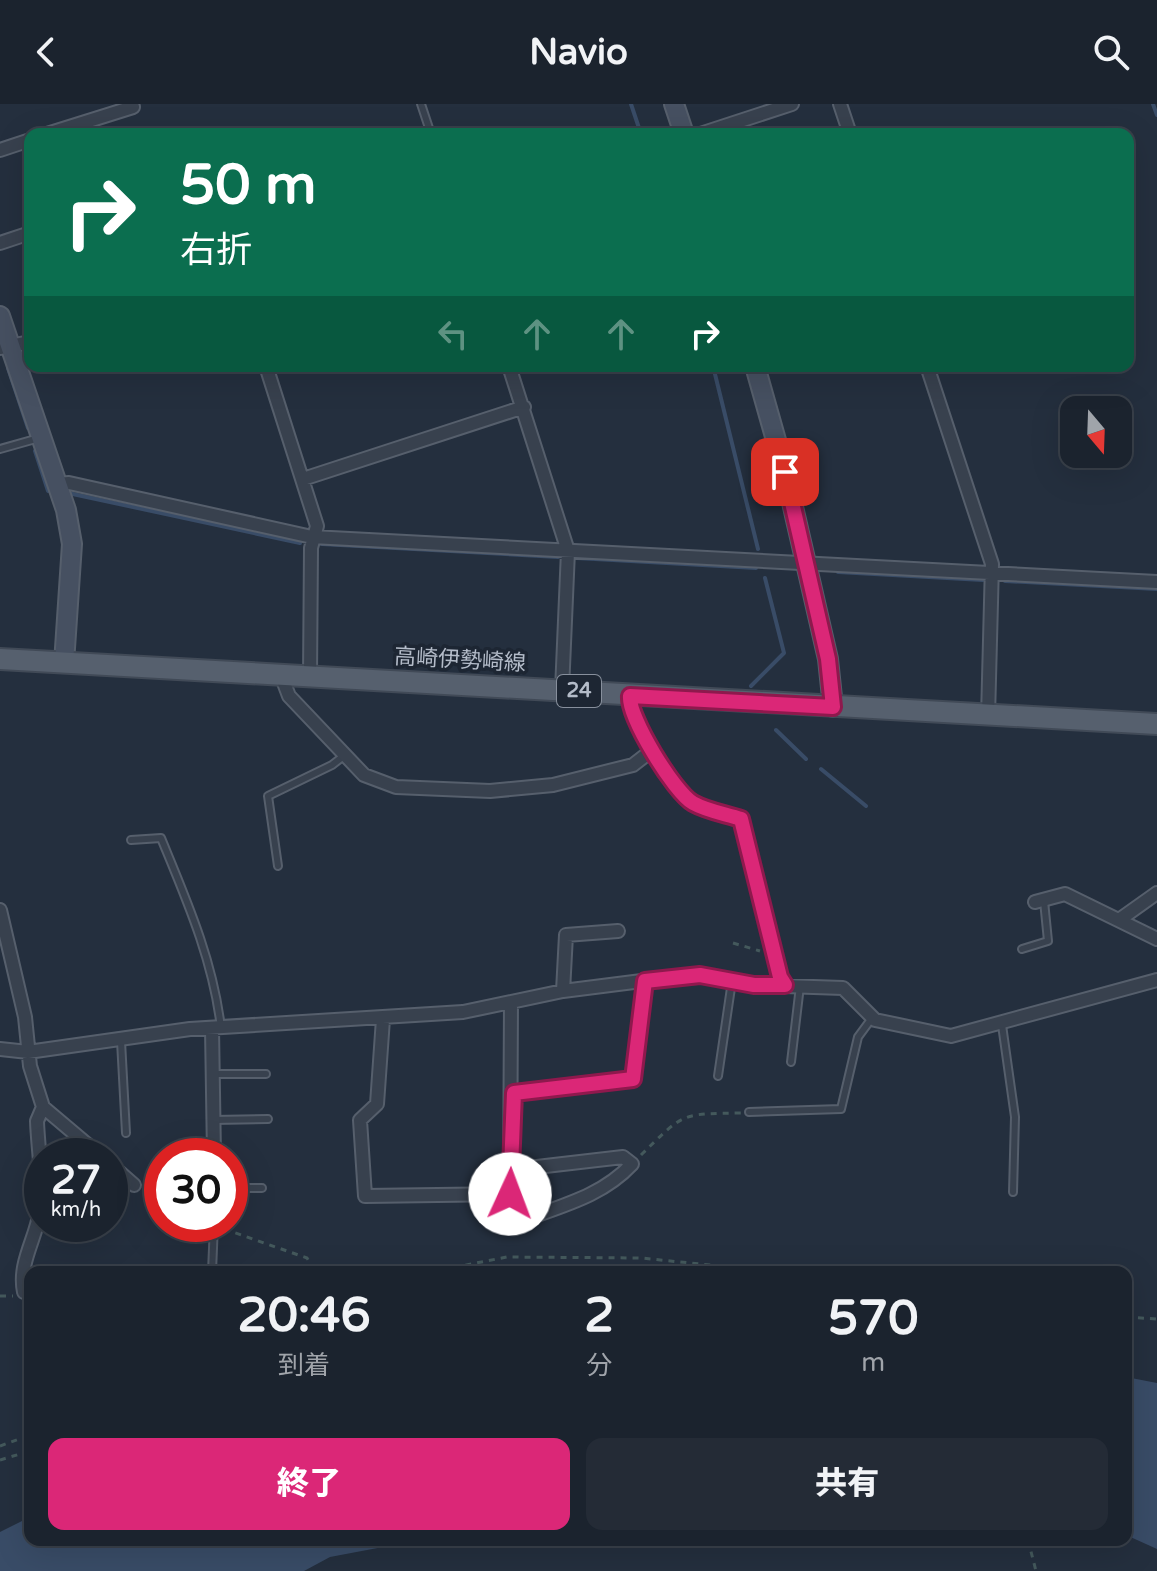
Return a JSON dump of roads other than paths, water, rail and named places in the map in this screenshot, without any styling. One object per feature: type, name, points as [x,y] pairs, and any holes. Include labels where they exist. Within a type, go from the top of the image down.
[{"type":"main road","name":"高崎伊勢崎線","points":[[0,659],[988,717],[1157,724]]},
{"type":"street","points":[[674,104],[682,128]]},
{"type":"street","points":[[718,128],[792,104]]},
{"type":"street","points":[[840,104],[848,128]]},
{"type":"street","points":[[66,128],[133,107]]},
{"type":"street","points":[[0,150],[24,142]]},
{"type":"street","points":[[0,243],[24,235]]},
{"type":"street","points":[[0,316],[5,347],[42,437],[72,544],[64,663]]},
{"type":"street","points":[[268,372],[317,526],[312,537],[310,677]]},
{"type":"street","points":[[511,372],[568,551],[562,690]]},
{"type":"street","points":[[757,372],[828,659],[833,707]]},
{"type":"street","points":[[929,372],[994,574],[988,717]]},
{"type":"street","points":[[303,479],[524,407]]},
{"type":"street","points":[[57,484],[69,483],[312,537],[1157,582]]},
{"type":"street","points":[[281,675],[289,696],[364,775],[396,787],[490,791],[553,785],[633,765],[651,751]]},
{"type":"street","points":[[630,696],[631,714],[651,751],[691,802],[741,819],[780,977],[785,985]]},
{"type":"street","points":[[1119,920],[1157,893]]},
{"type":"street","points":[[1039,901],[1065,894],[1157,939]]},
{"type":"street","points":[[0,910],[25,1017],[28,1052],[43,1107],[80,1138]]},
{"type":"street","points":[[563,991],[566,935],[618,931]]},
{"type":"street","points":[[0,1049],[28,1052],[216,1028],[463,1012],[563,991],[700,975],[847,990],[872,1018],[951,1036],[1002,1025],[1157,980]]},
{"type":"street","points":[[514,1093],[633,1079],[645,981]]},
{"type":"street","points":[[511,1002],[514,1093],[510,1194],[529,1218],[616,1182],[632,1164],[623,1157],[511,1170]]},
{"type":"street","points":[[383,1019],[377,1104],[360,1120],[365,1196],[510,1194]]},
{"type":"street","points":[[214,1138],[212,1074],[216,1028]]},
{"type":"street","points":[[24,1266],[40,1211],[37,1121],[43,1107]]},
{"type":"street","points":[[128,1180],[134,1185]]},
{"type":"street","points":[[24,1269],[24,1292]]},
{"type":"lane","points":[[421,104],[429,128]]},
{"type":"lane","points":[[0,449],[42,437]]},
{"type":"lane","points":[[278,866],[268,796],[332,765],[345,755]]},
{"type":"lane","points":[[131,840],[161,838],[200,930],[217,997],[216,1028]]},
{"type":"lane","points":[[1022,949],[1048,941],[1050,935],[1039,901]]},
{"type":"lane","points":[[718,1076],[732,980]]},
{"type":"lane","points":[[791,1062],[800,986]]},
{"type":"lane","points":[[749,1112],[841,1109],[858,1037],[872,1018]]},
{"type":"lane","points":[[1002,1025],[1015,1117],[1013,1192]]},
{"type":"lane","points":[[121,1041],[126,1133]]},
{"type":"lane","points":[[212,1074],[266,1074]]},
{"type":"lane","points":[[213,1120],[268,1119]]},
{"type":"lane","points":[[248,1188],[262,1188]]},
{"type":"lane","points":[[212,1266],[213,1242]]},
{"type":"water","points":[[1132,1378],[1157,1383],[1157,1549],[1132,1538]]},
{"type":"water","points":[[24,1520],[24,1546],[388,1546],[330,1557],[304,1571],[0,1571],[0,1532]]},
{"type":"waterway","points":[[631,104],[639,128]]},
{"type":"waterway","points":[[1153,104],[1157,115]]},
{"type":"waterway","points":[[8,368],[28,428]]},
{"type":"waterway","points":[[714,372],[758,549]]},
{"type":"waterway","points":[[35,451],[48,491]]},
{"type":"waterway","points":[[68,493],[300,543]]},
{"type":"waterway","points":[[322,544],[558,557]]},
{"type":"waterway","points":[[577,558],[756,568]]},
{"type":"waterway","points":[[838,572],[983,580]]},
{"type":"waterway","points":[[751,686],[784,653],[765,578]]},
{"type":"waterway","points":[[1005,581],[1157,589]]},
{"type":"waterway","points":[[776,730],[806,759]]},
{"type":"waterway","points":[[821,769],[866,806]]}]
